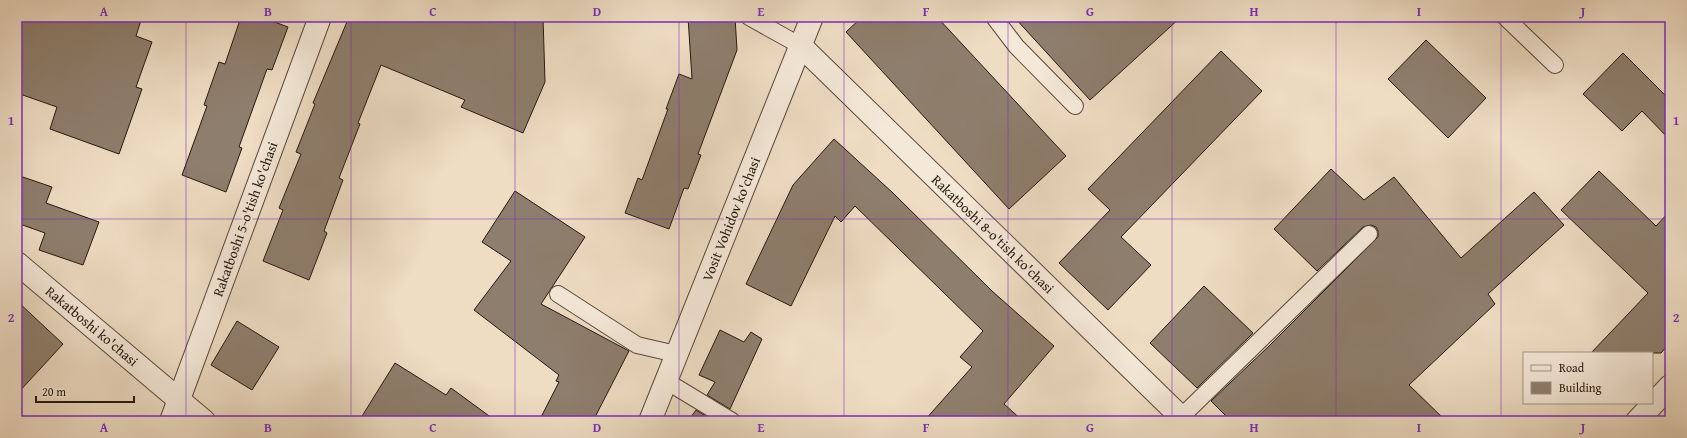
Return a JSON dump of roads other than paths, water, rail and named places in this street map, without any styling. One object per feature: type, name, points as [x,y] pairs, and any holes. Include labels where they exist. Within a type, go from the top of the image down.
[{"type":"street","name":"Rakatboshi 5-o'tish ko'chasi","points":[[171,421],[320,17]]},
{"type":"street","name":"Vosit Vohidov ko'chasi","points":[[650,421],[812,17]]},
{"type":"street","name":"Rakatboshi 8-o'tish ko'chasi","points":[[801,46],[1183,419]]},
{"type":"street","name":"Rakatboshi ko'chasi","points":[[17,262],[204,421]]},
{"type":"street","points":[[1637,421],[1670,386]]},
{"type":"lane","points":[[749,17],[801,46]]},
{"type":"lane","points":[[994,17],[1016,46],[1075,106]]},
{"type":"lane","points":[[1505,17],[1555,65]]},
{"type":"lane","points":[[1183,419],[1369,234]]},
{"type":"lane","points":[[558,294],[637,345],[676,354]]},
{"type":"lane","points":[[666,381],[732,421]]}]
